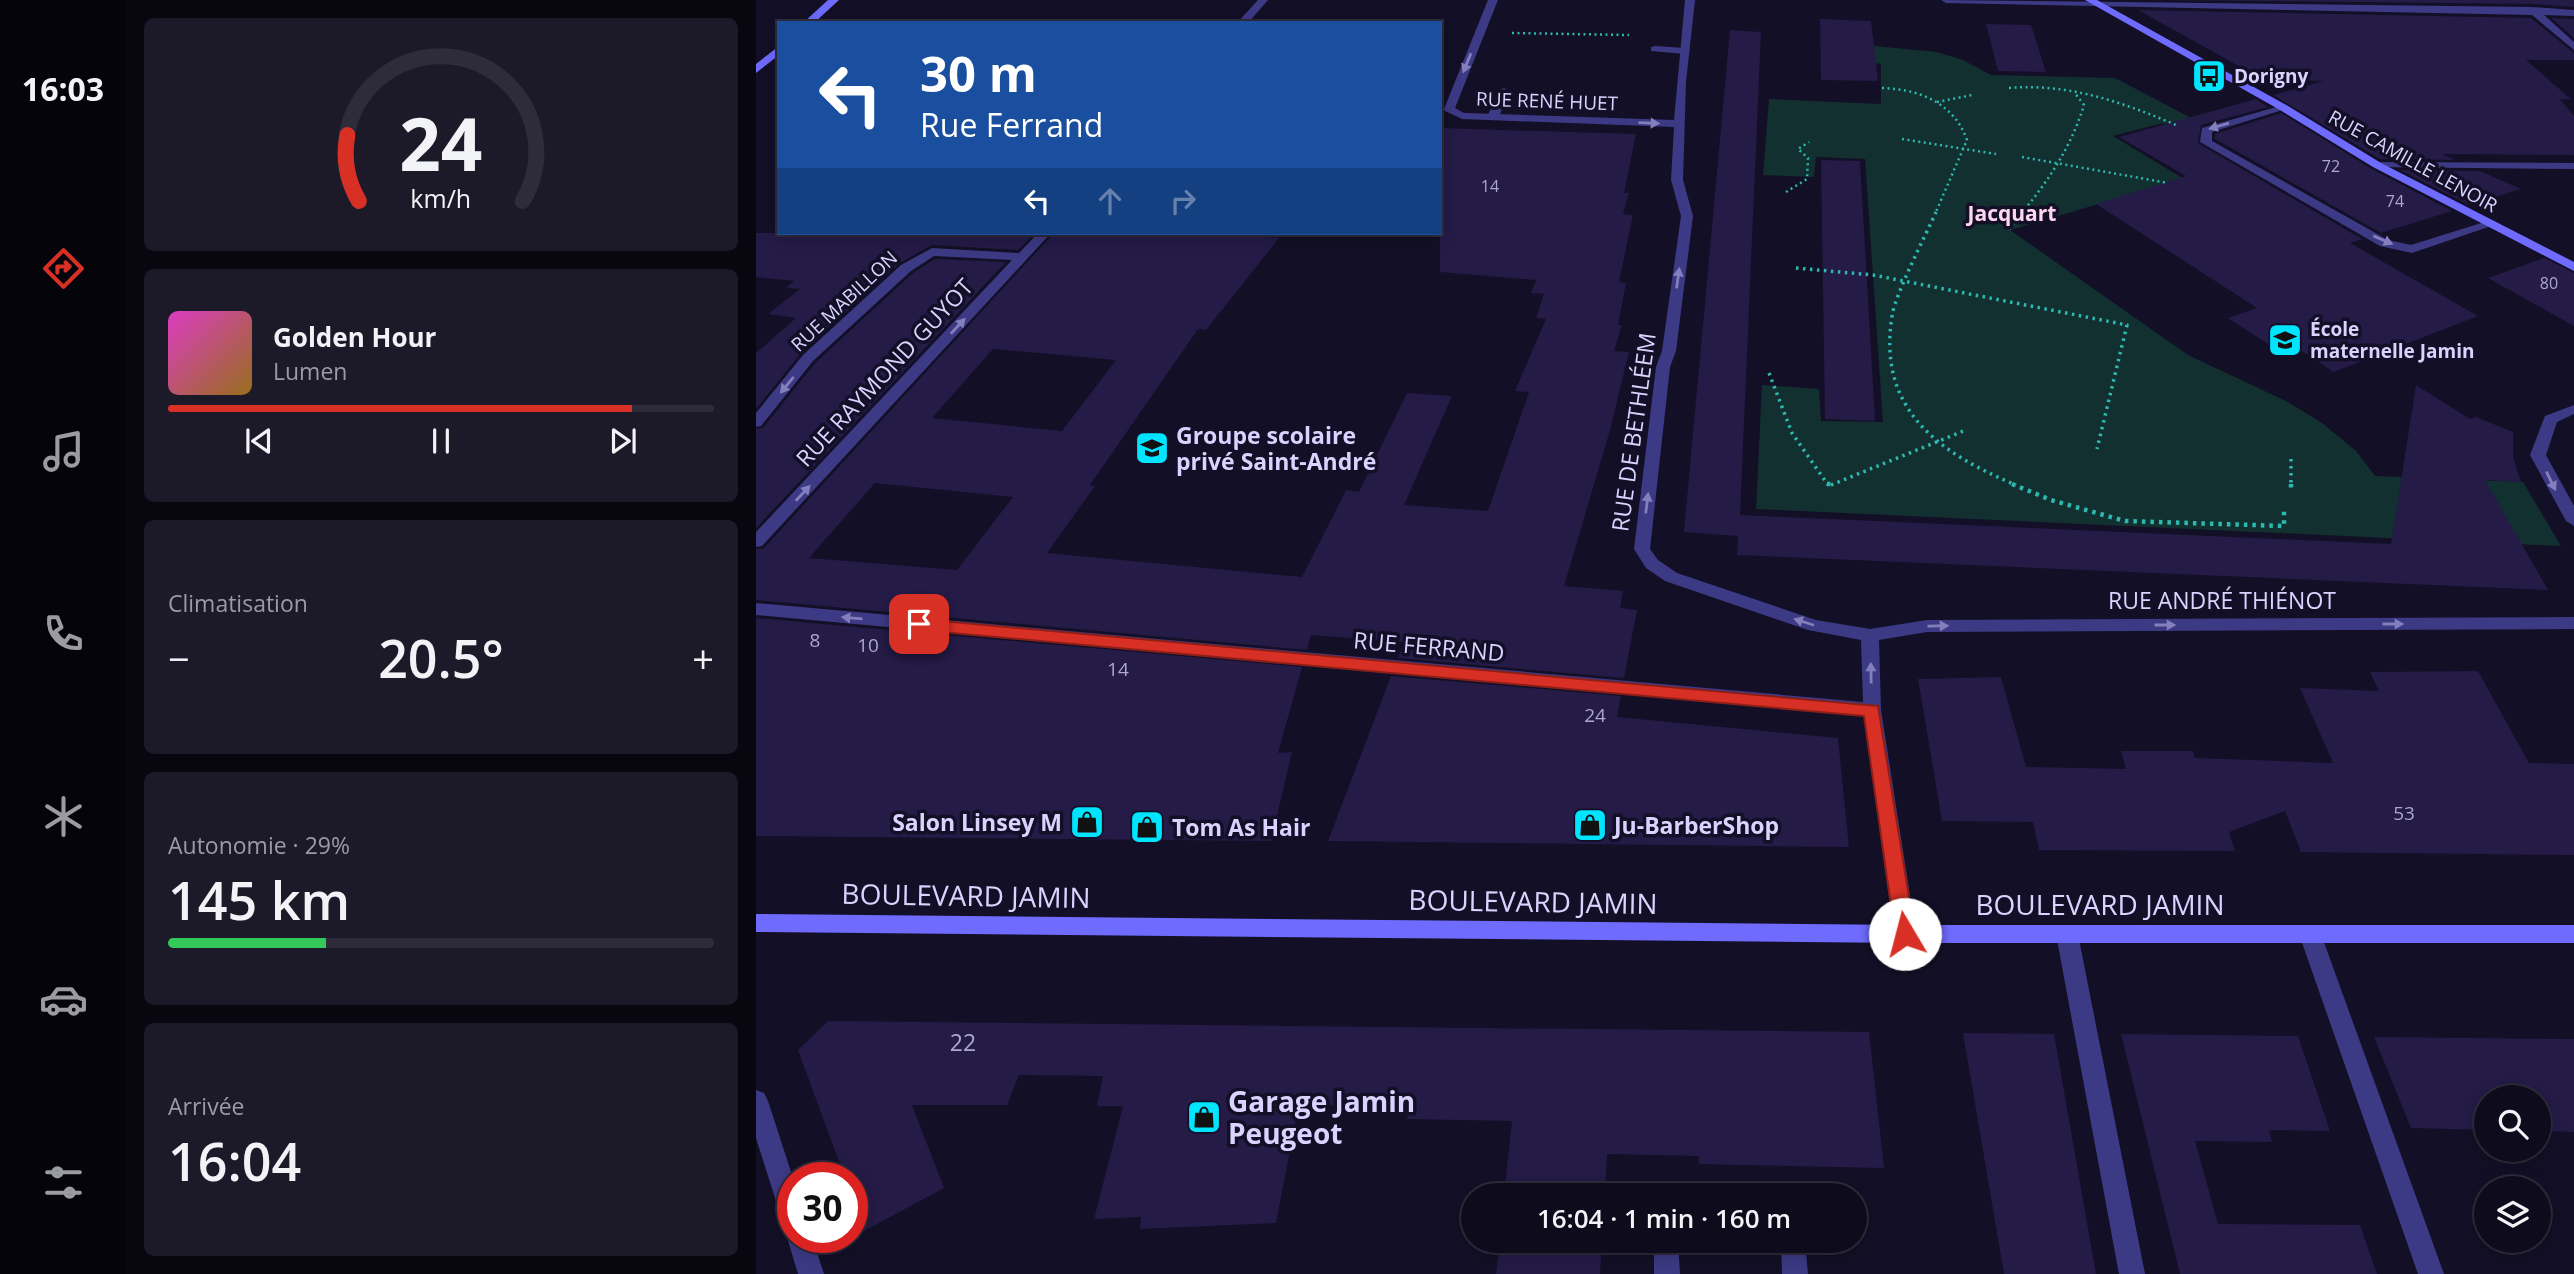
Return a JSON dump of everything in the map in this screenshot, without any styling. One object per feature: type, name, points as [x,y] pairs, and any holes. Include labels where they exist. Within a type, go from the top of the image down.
[{"type":"main road","points":[[810,21],[834,0]]},
{"type":"main road","name":"RUE CAMILLE LENOIR","points":[[2094,2],[2284,108],[2377,165],[2574,267]]},
{"type":"main road","points":[[756,70],[777,51]]},
{"type":"main road","name":"BOULEVARD JAMIN","points":[[756,923],[1905,934],[2574,934]]},
{"type":"street","points":[[1244,21],[1263,0]]},
{"type":"street","name":"RUE RENÉ HUET","points":[[1493,0],[1449,109],[1462,116],[1679,124]]},
{"type":"street","name":"RUE DE BETHLÉEM","points":[[1690,0],[1677,180],[1686,216],[1669,351],[1663,367],[1642,550],[1652,564],[1671,577],[1814,626],[1870,635]]},
{"type":"street","points":[[1945,0],[2574,13]]},
{"type":"street","points":[[2146,0],[2158,5]]},
{"type":"street","points":[[2521,0],[2574,47]]},
{"type":"street","points":[[1655,50],[1685,51]]},
{"type":"street","points":[[1493,117],[1504,91]]},
{"type":"street","points":[[2284,108],[2206,130],[2206,139],[2384,243],[2412,249],[2491,224]]},
{"type":"street","points":[[2377,165],[2574,166]]},
{"type":"street","name":"RUE RAYMOND GUYOT","points":[[756,542],[1043,235]]},
{"type":"street","name":"RUE MABILLON","points":[[756,423],[808,358],[906,268],[932,252],[1023,257]]},
{"type":"street","points":[[2574,409],[2550,419],[2539,455],[2574,521]]},
{"type":"street","name":"RUE FERRAND","points":[[756,609],[1872,710]]},
{"type":"street","name":"RUE ANDRÉ THIÉNOT","points":[[1870,635],[1927,626],[2574,623]]},
{"type":"street","points":[[1870,635],[1872,710],[1905,934]]},
{"type":"street","points":[[2067,934],[2132,1274]]},
{"type":"street","points":[[2309,934],[2431,1274]]},
{"type":"street","points":[[756,1101],[777,1167]]},
{"type":"street","points":[[804,1253],[811,1274]]},
{"type":"street","points":[[1666,1253],[1667,1274]]},
{"type":"street","points":[[1794,1253],[1795,1274]]},
{"type":"path","points":[[1479,32],[1686,36]]},
{"type":"path","points":[[2009,88],[2051,86],[2134,108],[2206,139]]},
{"type":"path","points":[[1882,88],[1900,87],[1929,95],[1964,126],[1967,140],[1909,282],[1892,314],[1890,365],[1903,401],[1935,442],[1989,474],[2051,500],[2125,521],[2284,526],[2284,511]]},
{"type":"path","points":[[2009,229],[2060,164],[2076,138],[2084,105],[2074,92]]},
{"type":"path","points":[[1937,102],[1972,95]]},
{"type":"path","points":[[1902,139],[1996,154]]},
{"type":"path","points":[[1786,192],[1807,179],[1808,158],[1798,149],[1810,142]]},
{"type":"path","points":[[2022,157],[2168,183]]},
{"type":"path","points":[[1796,268],[1873,275],[2127,325]]},
{"type":"path","points":[[1994,299],[2001,303]]},
{"type":"path","points":[[2117,327],[2127,325]]},
{"type":"path","points":[[2097,449],[2127,325]]},
{"type":"path","points":[[1769,373],[1776,404],[1807,461],[1829,486],[1966,430]]},
{"type":"path","points":[[2097,415],[2103,422]]},
{"type":"path","points":[[2291,460],[2291,491]]},
{"type":"green space","points":[[1874,46],[1937,52],[1963,60],[1991,75],[2115,78],[2199,122],[2159,124],[2113,136],[2184,179],[2010,230],[2188,355],[2288,402],[2322,423],[2356,451],[2375,476],[2523,482],[2561,546],[1756,509],[1762,385],[1819,389],[1821,421],[1883,422],[1865,159],[1816,157],[1814,177],[1763,175],[1769,99],[1881,104],[1881,64],[1875,63]]},
{"type":"building","points":[[2163,0],[2574,0],[2574,7],[2532,4]]},
{"type":"building","points":[[2138,10],[2531,18],[2574,53],[2574,60],[2526,60],[2571,99],[2560,99],[2574,116],[2574,155],[2442,154],[2455,160],[2380,159],[2273,95],[2324,81],[2262,79]]},
{"type":"building","points":[[2551,18],[2574,19],[2574,38]]},
{"type":"building","points":[[1820,19],[1871,21],[1878,81],[1821,80]]},
{"type":"building","points":[[1986,24],[2031,25],[2046,72],[1998,71]]},
{"type":"building","points":[[1730,30],[1761,32],[1740,515],[2391,544],[2416,385],[2470,419],[2476,417],[2513,432],[2513,457],[2521,482],[2485,480],[2548,590],[1737,555],[1738,536],[1684,532]]},
{"type":"building","points":[[2256,99],[2268,107],[2201,125],[2198,143],[2362,239],[2350,243],[2478,316],[2334,372],[2288,342],[2274,348],[2228,318],[2257,308],[2096,204],[2186,176],[2119,137]]},
{"type":"building","points":[[2281,113],[2372,169],[2452,211],[2381,233],[2215,139],[2215,134]]},
{"type":"building","points":[[1442,128],[1636,134],[1624,193],[1629,193],[1623,214],[1633,215],[1619,282],[1626,283],[1618,325],[1622,325],[1614,351],[1629,352],[1610,430],[1564,586],[1623,591],[1620,608],[1637,610],[1624,678],[1398,658],[1404,642],[1311,635],[1307,650],[756,600],[756,549],[764,548],[1052,235],[1256,235],[1279,238],[1206,330],[1198,329],[1090,485],[1095,486],[1047,553],[1302,577],[1346,490],[1359,492],[1407,393],[1452,396],[1404,505],[1488,511],[1529,392],[1515,391],[1546,319],[1536,318],[1544,294],[1531,293],[1536,280],[1440,272]],"holes":[[[993,349],[1116,360],[1062,431],[932,418]],[[875,483],[1013,497],[957,570],[809,558]]]},
{"type":"building","points":[[1821,160],[1860,161],[1875,421],[1825,419]]},
{"type":"building","points":[[2400,170],[2480,171],[2521,189],[2469,205]]},
{"type":"building","points":[[756,233],[1033,235],[1018,250],[932,245],[900,263],[801,353],[756,409],[756,353],[796,318],[768,314],[800,289],[786,288],[794,281],[756,277]]},
{"type":"building","points":[[2544,258],[2574,273],[2574,326],[2488,278]]},
{"type":"building","points":[[935,259],[1006,262],[756,528],[756,429],[763,428],[815,363],[913,273]]},
{"type":"building","points":[[756,618],[1302,667],[1278,753],[1292,752],[1271,841],[756,836]]},
{"type":"building","points":[[2478,671],[2529,763],[2574,764],[2574,855],[2301,852],[2285,811],[2229,832],[2235,851],[2039,850],[2033,822],[1942,821],[1918,679],[2001,677],[2026,767],[2126,769],[2121,751],[2193,751],[2195,758],[2333,763],[2300,688],[2379,691],[2370,672]]},
{"type":"building","points":[[1391,676],[1621,696],[1617,717],[1838,738],[1849,847],[1328,841]]},
{"type":"building","points":[[828,1021],[1869,1032],[1884,1168],[1699,1164],[1699,1156],[1607,1154],[1606,1183],[1505,1183],[1512,1121],[1407,1119],[1409,1107],[1299,1104],[1276,1223],[1140,1229],[1141,1217],[1094,1219],[1123,1106],[1097,1106],[1103,1076],[1019,1075],[1007,1105],[912,1105],[944,1188],[868,1229],[868,1162],[839,1162],[798,1050]]},
{"type":"building","points":[[1963,1033],[2054,1034],[2096,1274],[2004,1274]]},
{"type":"building","points":[[2121,1034],[2298,1036],[2330,1131],[2269,1130],[2272,1142],[2195,1141],[2218,1224],[2360,1225],[2377,1274],[2180,1274]]},
{"type":"building","points":[[2374,1037],[2574,1039],[2574,1132],[2551,1131],[2551,1085],[2474,1085],[2474,1130],[2411,1128]]},
{"type":"building","points":[[1499,1253],[1601,1253],[1600,1274],[1496,1274]]},
{"type":"place","name":"Dorigny","points":[[2209,76]]},
{"type":"place","name":"École maternelle Jamin","points":[[2285,340]]},
{"type":"place","name":"Groupe scolaire privé Saint-André","points":[[1152,448]]},
{"type":"place","name":"Salon Linsey M","points":[[1087,822]]},
{"type":"place","name":"Ju-BarberShop","points":[[1590,825]]},
{"type":"place","name":"Tom As Hair","points":[[1147,827]]},
{"type":"place","name":"Garage Jamin Peugeot","points":[[1204,1117]]},
{"type":"district","name":"Jacquart","points":[[2012,213]]},
{"type":"route","points":[[919,624],[1872,710],[1905,934]]}]
